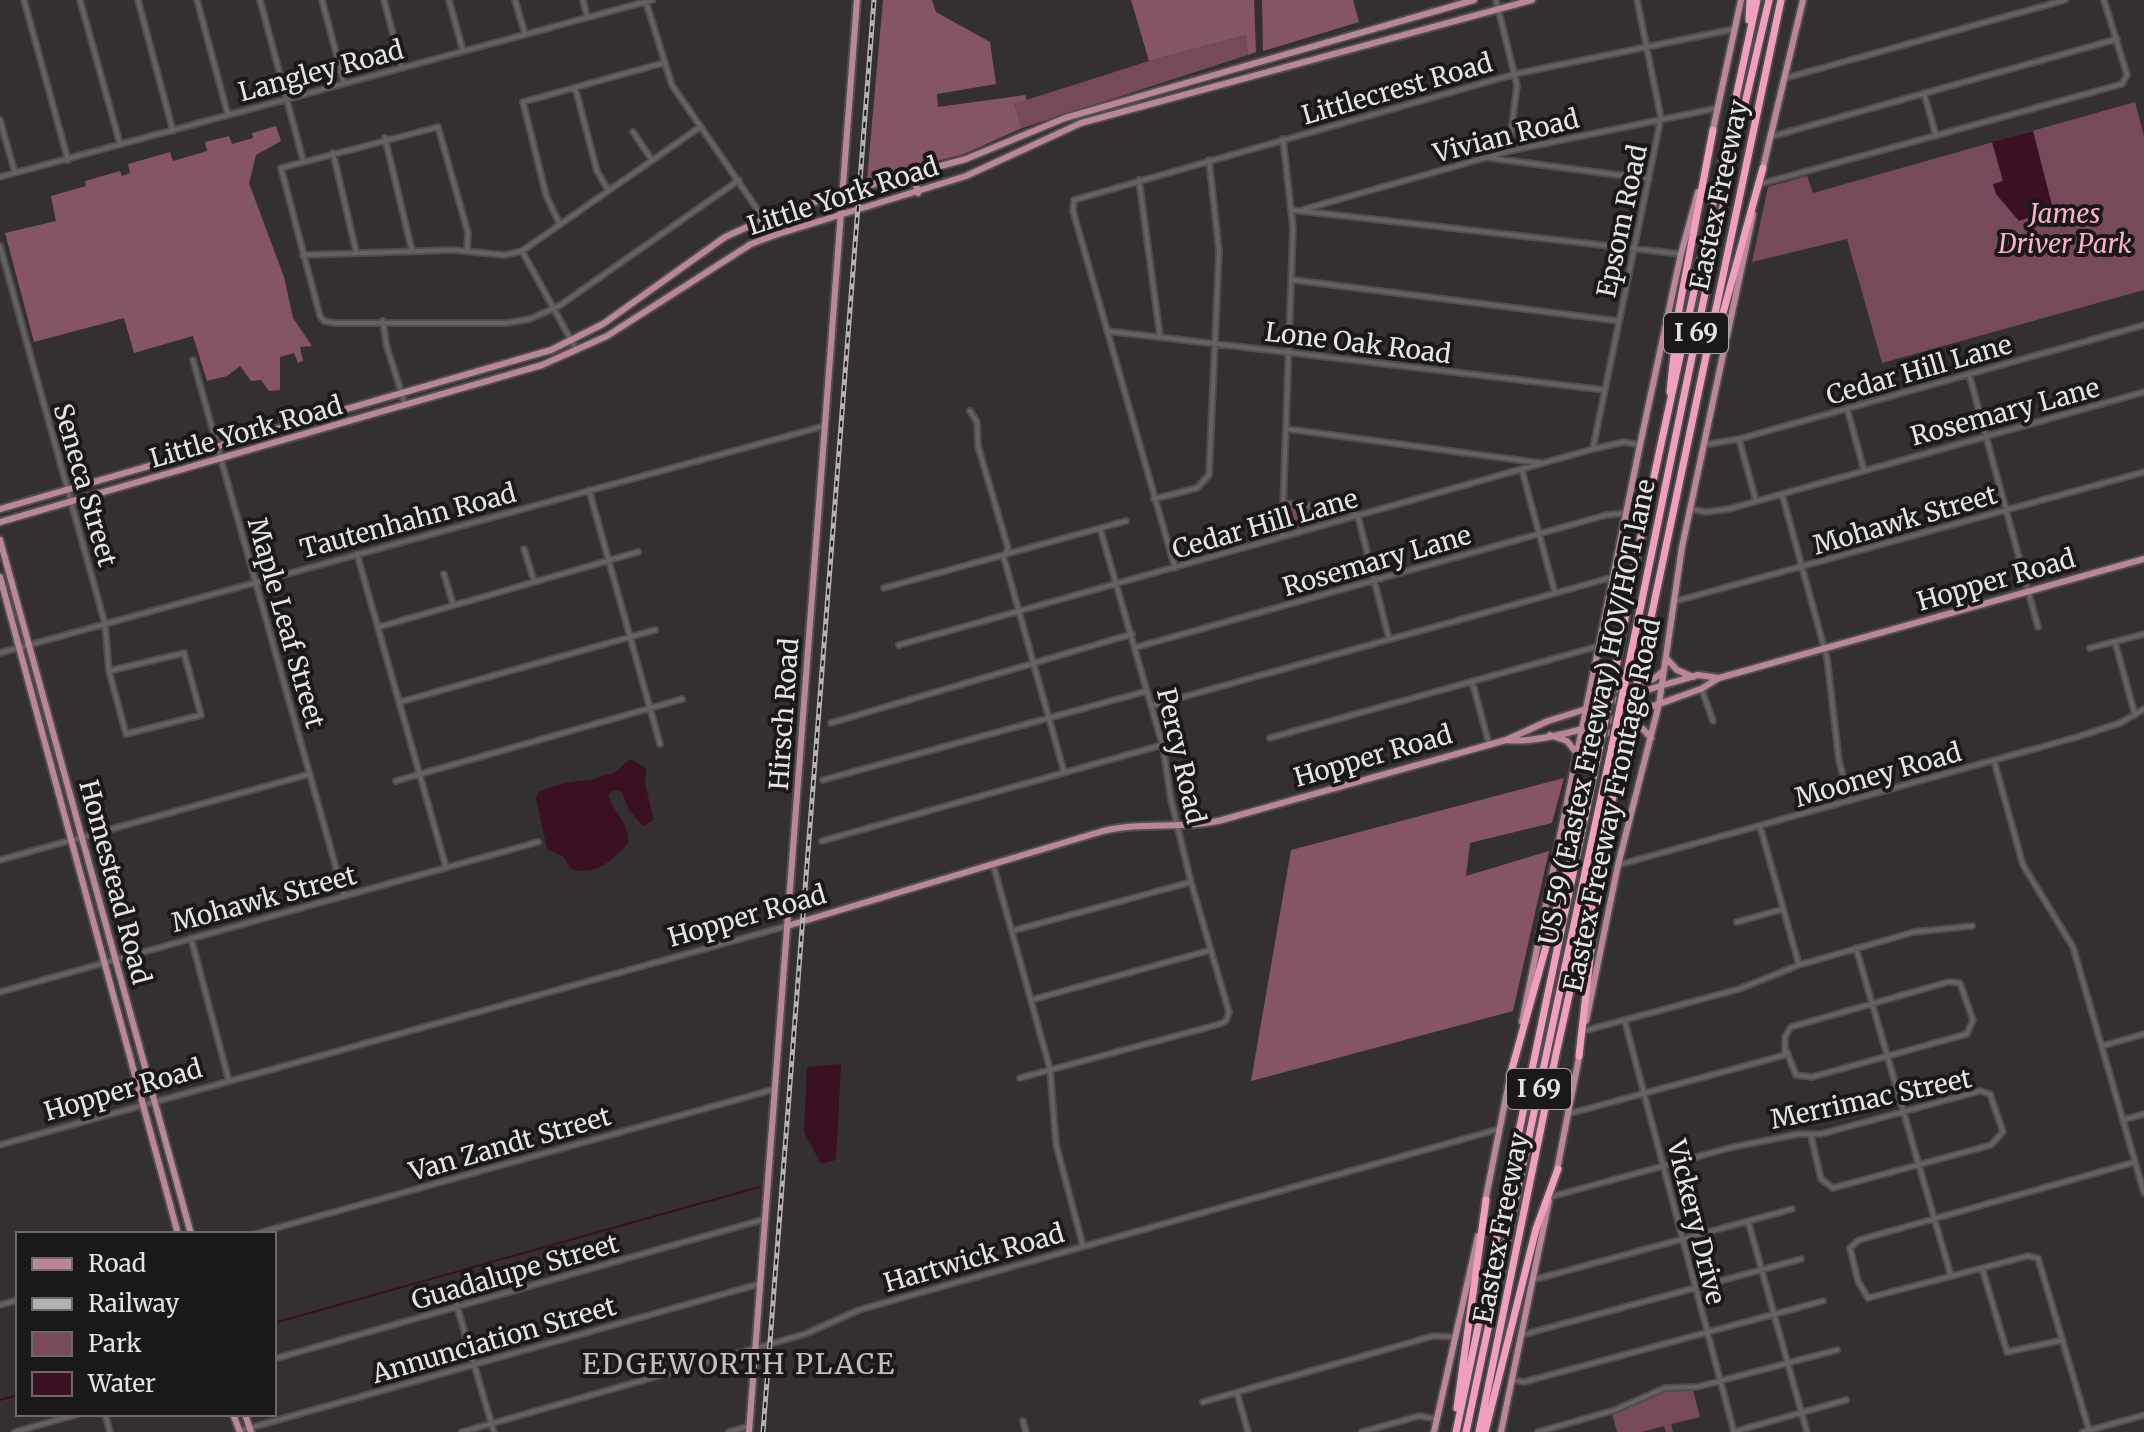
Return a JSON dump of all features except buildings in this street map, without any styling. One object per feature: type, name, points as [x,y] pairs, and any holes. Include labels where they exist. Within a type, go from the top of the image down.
[{"type":"highway","points":[[1750,0],[1750,30]]},
{"type":"highway","name":"Eastex Freeway","points":[[1457,1428],[1757,0]]},
{"type":"highway","name":"US 59 (Eastex Freeway) HOV/HOT lane","points":[[1466,1432],[1737,138],[1769,0]]},
{"type":"highway","name":"Eastex Freeway","points":[[1482,1432],[1608,814],[1781,0]]},
{"type":"highway","points":[[1671,400],[1668,379],[1713,130]]},
{"type":"highway","points":[[1706,356],[1715,342],[1763,168]]},
{"type":"highway","points":[[1579,1056],[1608,814]]},
{"type":"highway","points":[[1510,1076],[1569,864],[1581,844]]},
{"type":"highway","points":[[1482,1432],[1536,1229],[1558,1169]]},
{"type":"highway","points":[[1457,1428],[1457,1402],[1486,1200]]},
{"type":"main road","name":"Hirsch Road","points":[[749,1429],[844,213],[857,0]]},
{"type":"main road","name":"Little York Road","points":[[0,509],[515,361],[571,341],[625,309],[705,250],[765,219],[845,192],[966,159],[1065,118],[1474,0]]},
{"type":"main road","name":"Little York Road","points":[[0,522],[518,374],[577,351],[751,244],[966,176],[1081,123],[1532,0]]},
{"type":"main road","name":"Eastex Freeway Frontage Road","points":[[1434,1432],[1589,709],[1640,445],[1681,254],[1719,108],[1741,0]]},
{"type":"main road","name":"Eastex Freeway Frontage Road","points":[[1501,1432],[1519,1335],[1558,1169],[1618,865],[1659,704],[1703,445],[1803,0]]},
{"type":"main road","points":[[1404,21],[1408,36]]},
{"type":"main road","points":[[913,173],[918,193]]},
{"type":"main road","points":[[515,361],[518,374]]},
{"type":"main road","points":[[473,373],[477,387]]},
{"type":"main road","points":[[310,421],[314,433]]},
{"type":"main road","points":[[292,426],[295,439]]},
{"type":"main road","name":"Homestead Road","points":[[0,540],[190,1232]]},
{"type":"main road","name":"Hopper Road","points":[[787,926],[1118,827],[1179,826],[1222,820],[1489,744],[1585,726],[1701,689],[1719,678],[2144,559]]},
{"type":"main road","name":"Homestead Road","points":[[0,577],[177,1232]]},
{"type":"main road","points":[[1666,658],[1677,670],[1693,677]]},
{"type":"main road","points":[[1594,684],[1606,691],[1623,689],[1655,680],[1665,667]]},
{"type":"main road","name":"Hopper Road","points":[[1506,740],[1548,721],[1660,686],[1693,677],[1719,678]]},
{"type":"main road","points":[[1581,746],[1593,736],[1637,727],[1651,738]]},
{"type":"main road","points":[[1550,735],[1567,741],[1579,756]]},
{"type":"main road","points":[[45,744],[56,742]]},
{"type":"main road","points":[[89,905],[99,902]]},
{"type":"main road","points":[[123,1028],[134,1025]]},
{"type":"main road","points":[[166,1190],[178,1186]]},
{"type":"street","points":[[24,0],[68,160]]},
{"type":"street","points":[[80,0],[120,145]]},
{"type":"street","points":[[138,0],[173,131]]},
{"type":"street","points":[[197,0],[228,115]]},
{"type":"street","points":[[260,0],[303,160]]},
{"type":"street","points":[[322,0],[344,84]]},
{"type":"street","points":[[384,0],[402,68]]},
{"type":"street","points":[[449,0],[463,51]]},
{"type":"street","points":[[515,0],[525,34]]},
{"type":"street","points":[[583,0],[587,17]]},
{"type":"street","points":[[1496,0],[1515,74],[1517,97],[1509,151]]},
{"type":"street","name":"Epsom Road","points":[[1593,449],[1661,118],[1637,0]]},
{"type":"street","points":[[1785,78],[2065,0]]},
{"type":"street","points":[[1760,184],[2125,81],[2117,39],[2104,0]]},
{"type":"street","points":[[648,1],[663,63],[672,85],[775,235]]},
{"type":"street","name":"Langley Road","points":[[0,177],[648,1]]},
{"type":"street","name":"Littlecrest Road","points":[[1107,331],[1073,202],[1139,180],[1515,74],[1736,29]]},
{"type":"street","points":[[1770,137],[2117,39]]},
{"type":"street","points":[[560,225],[546,195],[523,102],[663,63]]},
{"type":"street","points":[[575,87],[597,171],[608,190]]},
{"type":"street","points":[[1924,93],[1936,136]]},
{"type":"street","name":"Vivian Road","points":[[1305,209],[1509,151],[1719,108]]},
{"type":"street","points":[[0,120],[15,173]]},
{"type":"street","points":[[467,251],[468,233],[438,127],[385,138],[281,168],[319,311],[324,321],[334,323],[507,323],[553,309],[739,180]]},
{"type":"street","points":[[303,255],[467,251],[505,255],[522,251],[700,127]]},
{"type":"street","points":[[633,132],[652,160]]},
{"type":"street","points":[[385,138],[412,251]]},
{"type":"street","points":[[1282,537],[1292,280],[1292,210],[1283,139]]},
{"type":"street","points":[[333,153],[356,252]]},
{"type":"street","points":[[1488,158],[1649,179]]},
{"type":"street","points":[[1154,499],[1197,488],[1208,479],[1219,242],[1209,160]]},
{"type":"street","points":[[1139,180],[1160,337]]},
{"type":"street","points":[[1292,210],[1305,209],[1681,254]]},
{"type":"street","name":"Seneca Street","points":[[0,246],[105,624],[109,671],[126,734],[201,715],[184,653],[109,671]]},
{"type":"street","points":[[522,251],[577,351]]},
{"type":"street","points":[[1292,280],[1619,321]]},
{"type":"street","points":[[383,321],[386,344],[406,407]]},
{"type":"street","name":"Cedar Hill Lane","points":[[1703,445],[1739,439],[2144,325]]},
{"type":"street","points":[[1107,331],[1175,568]]},
{"type":"street","name":"Lone Oak Road","points":[[1107,331],[1605,390]]},
{"type":"street","name":"Maple Leaf Street","points":[[193,360],[344,896]]},
{"type":"street","points":[[1969,374],[2038,627]]},
{"type":"street","name":"Rosemary Lane","points":[[1691,508],[1717,511],[2144,392]]},
{"type":"street","points":[[1847,408],[1864,470]]},
{"type":"street","points":[[970,411],[977,422],[978,446],[1008,548],[1006,554],[1019,611],[1064,772]]},
{"type":"street","name":"Tautenhahn Road","points":[[0,653],[826,425]]},
{"type":"street","points":[[1287,429],[1544,464]]},
{"type":"street","points":[[1739,439],[1756,501]]},
{"type":"street","name":"Cedar Hill Lane","points":[[899,645],[1593,449],[1624,442],[1640,445]]},
{"type":"street","points":[[1522,470],[1555,593]]},
{"type":"street","name":"Mohawk Street","points":[[1676,601],[2144,472]]},
{"type":"street","points":[[589,490],[660,744]]},
{"type":"street","points":[[1782,494],[1825,649],[1834,699],[1839,761],[1850,801]]},
{"type":"street","points":[[1284,503],[1352,511],[1358,516],[1389,639]]},
{"type":"street","name":"Rosemary Lane","points":[[1136,647],[1616,512],[1628,513]]},
{"type":"street","points":[[884,588],[1126,521]]},
{"type":"street","name":"Percy Road","points":[[1050,1069],[1226,1021],[1229,1012],[1191,882],[1162,745],[1136,647],[1100,528]]},
{"type":"street","points":[[524,549],[534,581]]},
{"type":"street","points":[[378,627],[638,552]]},
{"type":"street","points":[[357,554],[446,867]]},
{"type":"street","points":[[444,574],[453,604]]},
{"type":"street","points":[[1151,706],[1613,577]]},
{"type":"street","points":[[400,702],[655,630]]},
{"type":"street","points":[[831,723],[1132,634]]},
{"type":"street","points":[[2090,648],[2144,634]]},
{"type":"street","points":[[2115,642],[2135,715]]},
{"type":"street","points":[[1270,738],[1602,646]]},
{"type":"street","points":[[1472,681],[1489,744]]},
{"type":"street","points":[[1701,689],[1713,721]]},
{"type":"street","points":[[823,780],[1147,691]]},
{"type":"street","points":[[396,781],[682,699]]},
{"type":"street","name":"Mooney Road","points":[[1618,865],[2107,728],[2144,709]]},
{"type":"street","points":[[822,841],[1162,745]]},
{"type":"street","points":[[1994,761],[2023,865],[2070,941],[2144,1193]]},
{"type":"street","points":[[0,860],[310,774]]},
{"type":"street","points":[[1760,826],[1799,965]]},
{"type":"street","name":"Mohawk Street","points":[[0,992],[538,842]]},
{"type":"street","points":[[993,862],[1050,1069],[1056,1144],[1083,1246]]},
{"type":"street","points":[[1012,931],[1191,882]]},
{"type":"street","points":[[1737,922],[1783,909]]},
{"type":"street","name":"Hopper Road","points":[[0,1145],[787,926]]},
{"type":"street","points":[[1584,1031],[1739,989],[1799,965],[1914,932],[1972,926]]},
{"type":"street","points":[[191,938],[229,1081]]},
{"type":"street","points":[[1856,948],[1951,1277]]},
{"type":"street","points":[[1031,1000],[1211,950]]},
{"type":"street","points":[[1954,981],[1965,991],[1973,1024],[1967,1034],[1805,1079],[1793,1071],[1785,1037],[1791,1027],[1872,1003],[1954,981]]},
{"type":"street","name":"Vickery Drive","points":[[1625,1022],[1733,1432]]},
{"type":"street","points":[[2102,1046],[2144,1034]]},
{"type":"street","points":[[1568,1114],[1780,1057],[1787,1052]]},
{"type":"street","points":[[1020,1078],[1050,1069]]},
{"type":"street","name":"Van Zandt Street","points":[[262,1232],[775,1089]]},
{"type":"street","name":"Merrimac Street","points":[[1550,1197],[1747,1145],[1799,1134],[1811,1136],[1985,1091],[1999,1116],[2003,1132],[1995,1144],[1918,1165]]},
{"type":"street","points":[[2123,1120],[2144,1114]]},
{"type":"street","name":"Hartwick Road","points":[[462,1432],[805,1334],[859,1310],[1499,1129]]},
{"type":"street","points":[[1811,1136],[1821,1179],[1830,1188],[1918,1165]]},
{"type":"street","points":[[2135,1162],[1855,1242],[1850,1252],[1868,1298],[2028,1256],[2038,1258],[2086,1431],[2144,1415]]},
{"type":"street","points":[[1533,1280],[1792,1209]]},
{"type":"street","name":"Guadalupe Street","points":[[276,1358],[765,1219]]},
{"type":"street","points":[[1748,1221],[1807,1432]]},
{"type":"street","points":[[1519,1335],[1801,1259]]},
{"type":"street","points":[[1982,1268],[2007,1352],[2063,1340]]},
{"type":"street","name":"Annunciation Street","points":[[240,1432],[759,1284]]},
{"type":"street","points":[[451,1286],[494,1432]]},
{"type":"street","points":[[1510,1380],[1524,1382],[1823,1301]]},
{"type":"street","points":[[1203,1402],[1433,1336],[1456,1337]]},
{"type":"street","points":[[1538,1432],[1615,1410],[1650,1392],[1720,1381],[1837,1350]]},
{"type":"street","points":[[1237,1393],[1248,1432]]},
{"type":"street","points":[[1733,1432],[1846,1400]]},
{"type":"street","points":[[15,1432],[71,1416]]},
{"type":"street","points":[[1362,1432],[1419,1416],[1436,1419]]},
{"type":"street","points":[[1023,1421],[1026,1432]]},
{"type":"street","points":[[729,1432],[749,1429]]},
{"type":"green space","points":[[1246,35],[1248,55],[1022,128],[1014,104],[1149,61]]},
{"type":"green space","name":"James Driver Park","points":[[2135,102],[2144,136],[2144,290],[1882,363],[1847,239],[1752,262],[1768,187],[1807,176],[1813,193]]},
{"type":"green space","points":[[1288,507],[1350,514],[1287,531]]},
{"type":"green space","points":[[1676,1389],[1693,1390],[1700,1417],[1671,1424],[1673,1432],[1666,1432],[1664,1426],[1642,1432],[1617,1432],[1612,1414],[1650,1395]]},
{"type":"shaded area","points":[[883,0],[932,0],[936,12],[990,42],[996,84],[937,94],[938,107],[1025,95],[1027,100],[1014,104],[1022,128],[964,154],[867,179]]},
{"type":"shaded area","points":[[1131,0],[1254,0],[1256,52],[1248,55],[1246,35],[1149,61]]},
{"type":"shaded area","points":[[1262,0],[1353,0],[1359,22],[1263,51]]},
{"type":"shaded area","points":[[276,126],[281,141],[256,155],[249,183],[284,277],[293,318],[312,346],[300,347],[303,361],[298,363],[294,353],[280,357],[280,390],[269,391],[261,380],[251,381],[240,366],[227,376],[207,381],[193,336],[134,353],[124,318],[34,342],[5,233],[56,221],[51,196],[86,186],[85,181],[120,171],[122,176],[130,173],[128,164],[170,152],[173,161],[207,151],[205,142],[229,136],[232,144],[253,138],[252,133]]},
{"type":"shaded area","points":[[1564,778],[1552,823],[1470,843],[1466,876],[1549,851],[1513,1011],[1251,1081],[1291,850]]},
{"type":"water","points":[[2033,131],[2053,209],[2019,221],[1996,194],[1993,184],[2003,181],[1992,142]]},
{"type":"water","points":[[630,759],[646,768],[645,784],[654,820],[643,826],[629,810],[622,792],[615,790],[609,794],[610,800],[626,829],[628,843],[602,866],[587,871],[570,868],[564,857],[547,849],[536,798],[539,792],[563,783],[613,774]]},
{"type":"water","points":[[841,1064],[836,1160],[821,1164],[804,1132],[807,1067]]},
{"type":"waterway","points":[[276,1322],[759,1187]]},
{"type":"waterway","points":[[0,1400],[16,1396]]},
{"type":"railway","points":[[763,1432],[874,0]]},
{"type":"district","name":"EDGEWORTH PLACE","points":[[739,1364]]}]
